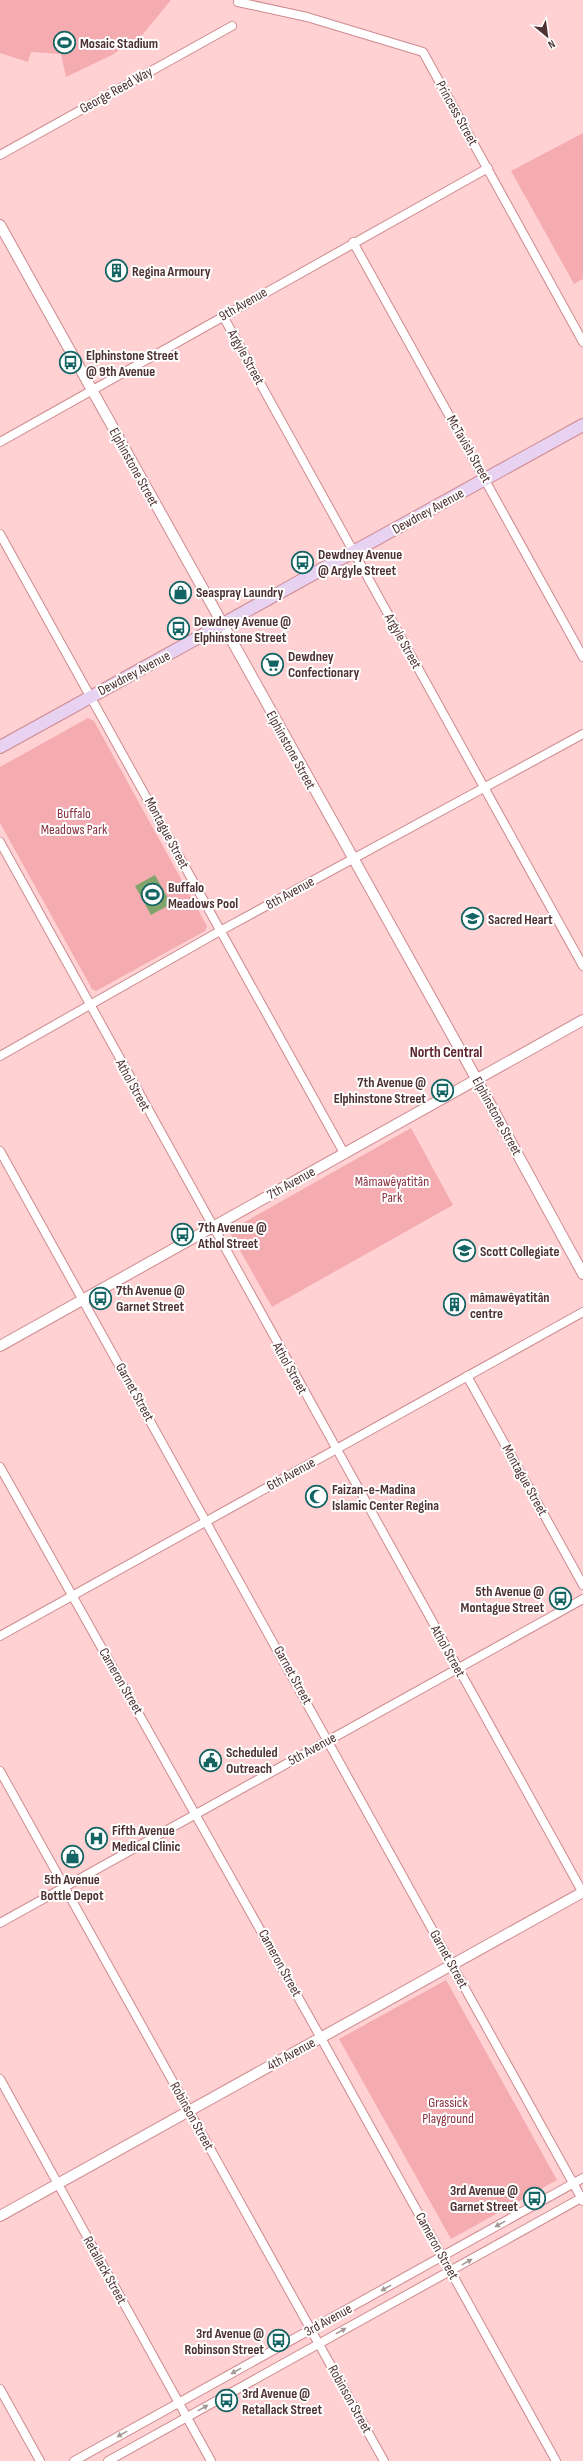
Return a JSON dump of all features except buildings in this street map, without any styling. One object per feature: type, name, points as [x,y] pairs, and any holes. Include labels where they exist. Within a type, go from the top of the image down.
[{"type":"main road","name":"Dewdney Avenue","points":[[0,747],[583,425]]},
{"type":"street","name":"Princess Street","points":[[238,2],[307,17],[423,52],[583,342]]},
{"type":"street","name":"George Reed Way","points":[[0,155],[232,26]]},
{"type":"street","name":"9th Avenue","points":[[0,442],[353,242],[488,168]]},
{"type":"street","name":"Elphinstone Street","points":[[0,226],[352,859],[477,1080],[583,1274]]},
{"type":"street","name":"McTavish Street","points":[[353,242],[486,479],[583,657]]},
{"type":"street","name":"Argyle Street","points":[[223,316],[583,966]]},
{"type":"street","name":"Montague Street","points":[[0,534],[344,1154]]},
{"type":"street","name":"8th Avenue","points":[[0,1056],[220,931],[583,734]]},
{"type":"street","name":"Athol Street","points":[[0,842],[212,1228],[583,1892]]},
{"type":"street","name":"7th Avenue","points":[[0,1346],[583,1020]]},
{"type":"street","name":"Garnet Street","points":[[0,1151],[207,1521],[582,2199]]},
{"type":"street","name":"6th Avenue","points":[[0,1636],[583,1312]]},
{"type":"street","name":"Montague Street","points":[[467,1376],[583,1585]]},
{"type":"street","name":"Cameron Street","points":[[0,1467],[196,1814],[556,2461]]},
{"type":"street","name":"5th Avenue","points":[[0,1923],[583,1599]]},
{"type":"street","name":"Robinson Street","points":[[0,1771],[384,2461]]},
{"type":"street","name":"4th Avenue","points":[[0,2216],[583,1892]]},
{"type":"street","name":"Retallack Street","points":[[0,2079],[211,2461]]},
{"type":"street","name":"3rd Avenue","points":[[74,2461],[583,2178]]},
{"type":"street","name":"3rd Avenue","points":[[108,2461],[582,2199]]},
{"type":"street","points":[[0,2389],[40,2461]]},
{"type":"green space","name":"Mosaic Stadium","points":[[0,0],[171,0],[143,34],[112,55],[66,77],[61,54],[31,52],[28,62],[0,53]]},
{"type":"green space","points":[[583,133],[583,279],[574,284],[511,171]]},
{"type":"green space","name":"Buffalo Meadows Park","points":[[88,718],[94,721],[207,926],[205,931],[96,991],[92,989],[0,823],[0,767]]},
{"type":"green space","name":"Mâmawêyatitân Park","points":[[411,1128],[453,1205],[272,1307],[229,1231]]},
{"type":"green space","name":"Grassick Playground","points":[[446,1980],[557,2180],[451,2239],[339,2039]]},
{"type":"shaded area","name":"Buffalo Meadows Pool","points":[[155,875],[171,904],[151,915],[135,886]]},
{"type":"place","name":"Mosaic Stadium","points":[[65,43]]},
{"type":"place","name":"Regina Armoury","points":[[117,271]]},
{"type":"place","name":"Elphinstone Street @ 9th Avenue","points":[[70,363]]},
{"type":"place","name":"Dewdney Avenue @ Argyle Street","points":[[302,562]]},
{"type":"place","name":"Seaspray Laundry","points":[[180,592]]},
{"type":"place","name":"Dewdney Avenue @ Elphinstone Street","points":[[179,629]]},
{"type":"place","name":"Dewdney Confectionary","points":[[273,664]]},
{"type":"place","name":"Buffalo Meadows Pool","points":[[153,895]]},
{"type":"place","name":"Sacred Heart","points":[[473,919]]},
{"type":"place","name":"7th Avenue @ Elphinstone Street","points":[[442,1090]]},
{"type":"place","name":"7th Avenue @ Athol Street","points":[[183,1235]]},
{"type":"place","name":"Scott Collegiate","points":[[464,1251]]},
{"type":"place","name":"7th Avenue @ Garnet Street","points":[[100,1298]]},
{"type":"place","name":"mâmawêyatitân centre","points":[[454,1305]]},
{"type":"place","name":"Faizan-e-Madina Islamic Center Regina","points":[[317,1497]]},
{"type":"place","name":"5th Avenue @ Montague Street","points":[[560,1599]]},
{"type":"place","name":"Scheduled Outreach","points":[[210,1760]]},
{"type":"place","name":"Fifth Avenue Medical Clinic","points":[[97,1838]]},
{"type":"place","name":"5th Avenue Bottle Depot","points":[[72,1857]]},
{"type":"place","name":"3rd Avenue @ Garnet Street","points":[[534,2198]]},
{"type":"place","name":"3rd Avenue @ Robinson Street","points":[[279,2341]]},
{"type":"place","name":"3rd Avenue @ Retallack Street","points":[[227,2401]]},
{"type":"district","name":"North Central","points":[[446,1052]]}]
